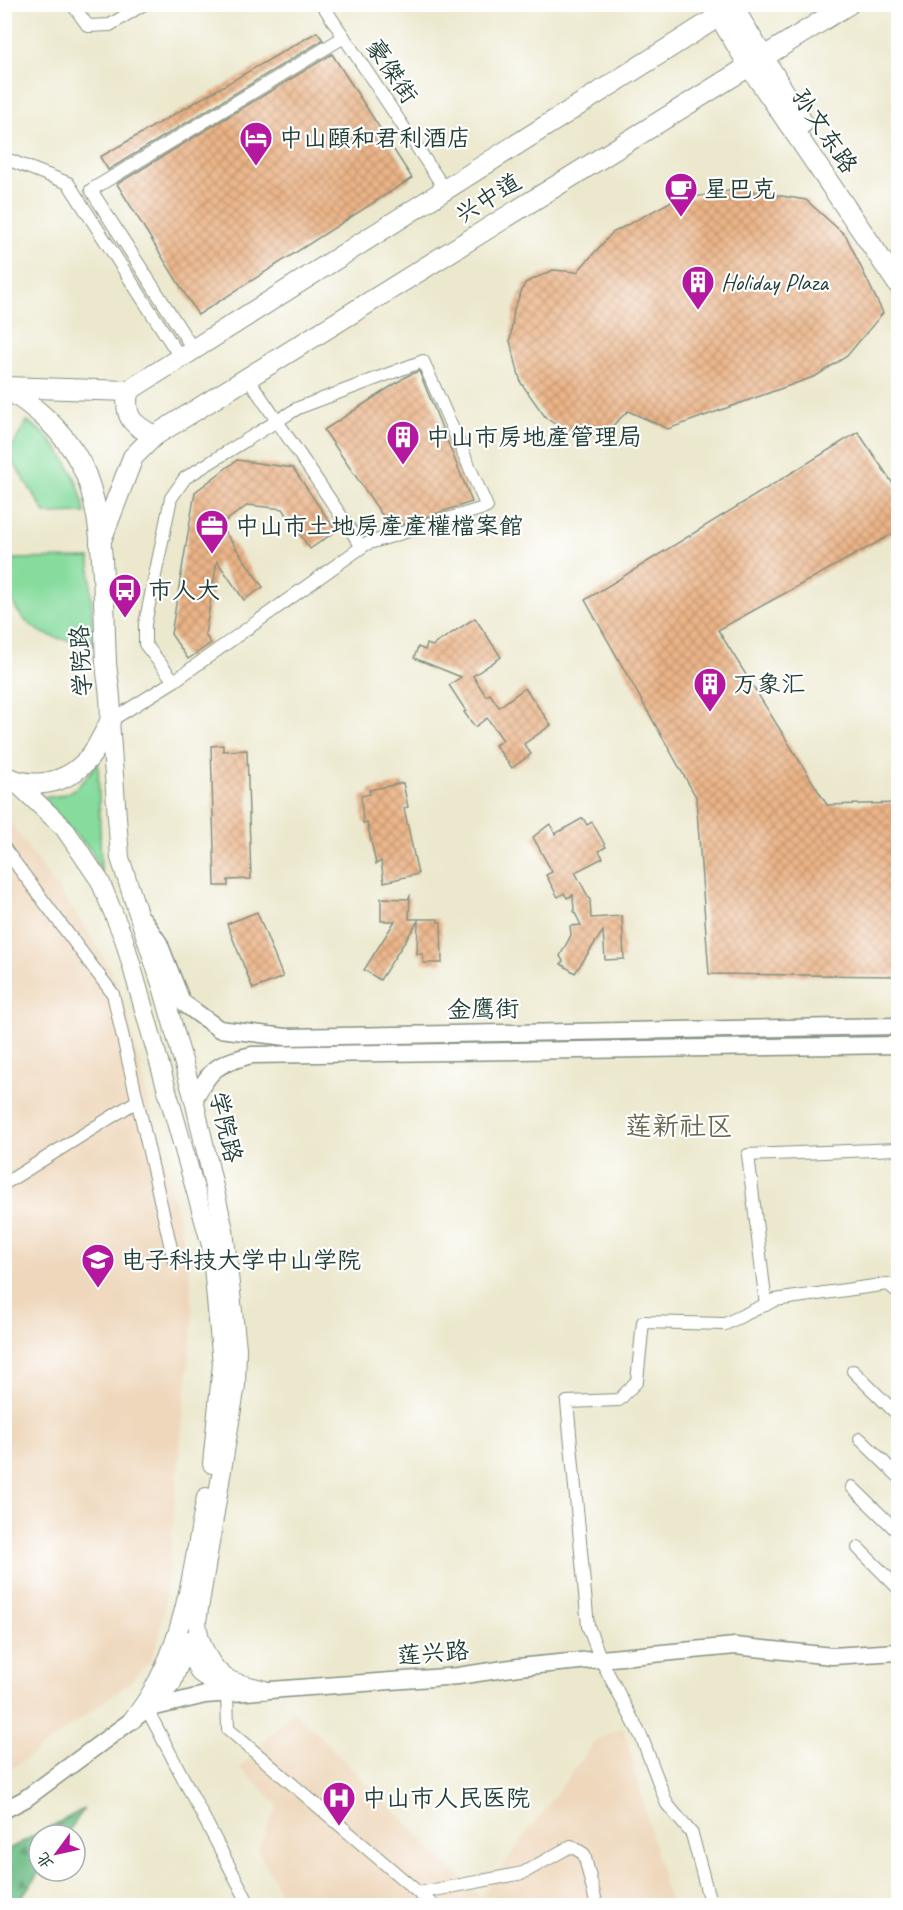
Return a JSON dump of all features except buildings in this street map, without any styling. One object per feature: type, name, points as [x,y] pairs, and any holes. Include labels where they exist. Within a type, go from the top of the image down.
[{"type":"main road","name":"兴中道","points":[[100,543],[133,457],[154,436],[849,4]]},
{"type":"main road","name":"兴中道","points":[[128,391],[446,191],[727,7]]},
{"type":"main road","name":"孙文东路","points":[[727,7],[757,63],[898,284]]},
{"type":"main road","name":"孙文东路","points":[[757,63],[800,117],[898,263]]},
{"type":"main road","points":[[4,387],[128,391],[126,409],[135,426],[154,436]]},
{"type":"main road","name":"学院路","points":[[4,387],[41,413],[66,440],[76,457],[90,492],[100,543],[120,858],[194,1100],[224,1230],[237,1348],[236,1385],[190,1619]]},
{"type":"main road","points":[[8,778],[39,782],[63,779],[80,770],[93,755],[110,721]]},
{"type":"main road","name":"学院路","points":[[8,778],[64,828],[100,881],[124,939],[211,1245],[222,1364],[213,1459],[190,1619],[210,1660],[230,1680],[265,1690]]},
{"type":"main road","points":[[147,1709],[172,1683],[185,1646],[190,1619]]},
{"type":"main road","points":[[132,1720],[161,1677],[190,1619]]},
{"type":"main road","points":[[185,1646],[200,1673],[227,1693]]},
{"type":"street","points":[[72,4],[88,27],[110,25],[144,4]]},
{"type":"street","name":"豪傑街","points":[[322,4],[446,191]]},
{"type":"street","points":[[186,353],[92,190],[344,37]]},
{"type":"street","points":[[4,158],[68,183],[186,353]]},
{"type":"street","points":[[110,721],[174,681],[362,547],[487,507],[423,361],[298,408],[185,478],[171,498],[145,624],[145,644],[174,681]]},
{"type":"street","points":[[248,378],[362,547]]},
{"type":"street","points":[[4,848],[113,994],[174,1261]]},
{"type":"street","name":"金鹰街","points":[[136,908],[159,943],[182,1002],[219,1029],[286,1037],[898,1026]]},
{"type":"street","name":"金鹰街","points":[[194,1100],[209,1073],[223,1062],[252,1055],[898,1045]]},
{"type":"street","points":[[4,1184],[137,1101]]},
{"type":"street","points":[[766,1305],[748,1155],[898,1149]]},
{"type":"street","points":[[711,1905],[692,1834],[667,1804],[642,1738],[601,1660],[588,1626],[567,1402],[619,1400],[638,1380],[643,1322],[725,1324],[775,1300],[888,1284],[898,1292]]},
{"type":"street","points":[[853,1371],[898,1415]]},
{"type":"street","points":[[860,1439],[898,1476]]},
{"type":"street","points":[[852,1487],[898,1532]]},
{"type":"street","points":[[858,1548],[898,1588]]},
{"type":"street","name":"莲兴路","points":[[4,1810],[25,1799],[147,1709],[205,1695],[458,1676],[518,1667],[735,1646],[832,1656],[898,1652]]},
{"type":"street","points":[[227,1693],[228,1729],[434,1905]]},
{"type":"street","points":[[147,1709],[250,1905]]},
{"type":"street","points":[[419,1893],[523,1873],[572,1846],[584,1854],[597,1905]]},
{"type":"street","points":[[851,1905],[857,1905]]},
{"type":"shaded area","name":"电子科技大学中山学院","points":[[4,814],[90,934],[120,987],[189,1263],[193,1316],[165,1603],[159,1638],[150,1661],[128,1684],[5,1774]]},
{"type":"shaded area","name":"中山市人民医院","points":[[293,1710],[480,1897],[596,1740],[623,1727],[670,1905],[286,1905],[258,1849],[278,1805],[240,1768]]},
{"type":"green space","points":[[27,421],[49,439],[66,461],[78,486],[85,513],[46,514],[8,454]]},
{"type":"green space","points":[[90,558],[93,641],[73,641],[55,637],[40,631],[17,611],[10,596],[6,559]]},
{"type":"green space","points":[[98,760],[101,873],[91,850],[39,797],[59,796],[74,789]]},
{"type":"green space","points":[[84,1809],[74,1823],[58,1823]]},
{"type":"green space","points":[[27,1839],[27,1883],[32,1883],[16,1905],[5,1905],[5,1851]]},
{"type":"place","name":"中山頤和君利酒店","points":[[256,167]]},
{"type":"place","name":"星巴克","points":[[681,218]]},
{"type":"place","name":"Holiday Plaza","points":[[698,311]]},
{"type":"place","name":"中山市房地產管理局","points":[[403,466]]},
{"type":"place","name":"中山市土地房產產權檔案館","points":[[212,555]]},
{"type":"place","name":"市人大","points":[[125,619]]},
{"type":"place","name":"万象汇","points":[[710,713]]},
{"type":"place","name":"电子科技大学中山学院","points":[[98,1289]]},
{"type":"place","name":"中山市人民医院","points":[[339,1827]]},
{"type":"district","name":"莲新社区","points":[[679,1126]]}]
